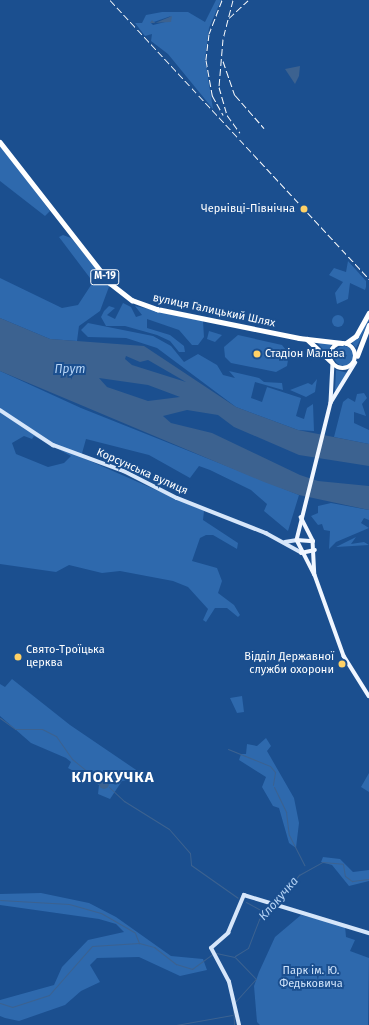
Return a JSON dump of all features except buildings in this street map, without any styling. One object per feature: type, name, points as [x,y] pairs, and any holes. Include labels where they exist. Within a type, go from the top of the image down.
[{"type":"highway","name":"вулиця Галицький Шлях","points":[[0,142],[110,283],[132,300],[157,309],[307,339],[344,343]]},
{"type":"highway","points":[[332,362],[332,348],[356,336],[369,313]]},
{"type":"highway","points":[[307,339],[332,362],[345,369],[356,360],[369,325]]},
{"type":"highway","points":[[344,343],[355,349],[356,360]]},
{"type":"main road","points":[[356,360],[331,403],[328,411],[302,511],[297,540],[300,552],[315,575],[344,656],[369,696]]},
{"type":"main road","points":[[331,403],[332,362]]},
{"type":"main road","name":"Корсунська вулиця","points":[[0,410],[53,444],[124,471],[177,498],[282,541],[300,552]]},
{"type":"main road","points":[[301,517],[314,540],[315,575]]},
{"type":"main road","points":[[297,540],[314,540]]},
{"type":"main road","name":"Корсунська вулиця","points":[[282,541],[297,540]]},
{"type":"main road","points":[[300,552],[315,550]]},
{"type":"main road","points":[[239,1025],[235,1002],[229,982],[213,954],[212,945],[228,932],[244,895],[278,907],[369,934]]},
{"type":"green space","points":[[216,0],[221,0],[209,28],[205,59],[213,109],[168,54],[151,41],[152,34],[145,36],[135,23],[142,23],[146,15],[162,12],[188,12],[205,22]],"holes":[[[171,16],[165,22],[153,25],[151,23]]]},
{"type":"green space","points":[[0,144],[50,211],[45,216],[0,181]]},
{"type":"green space","points":[[63,235],[71,238],[110,284],[100,311],[79,326],[77,341],[50,339],[0,318],[0,278],[62,308],[78,305],[93,282],[59,237]]},
{"type":"green space","points":[[348,261],[366,281],[366,287],[365,290],[350,283],[348,299],[337,304],[335,293],[343,282],[329,275],[334,268],[346,272]]},
{"type":"green space","points":[[123,303],[131,307],[136,317],[142,315],[135,306],[203,321],[204,337],[198,345],[192,345],[179,330],[147,319],[147,328],[170,335],[184,346],[185,352],[179,352],[170,341],[157,335],[125,326],[106,326],[101,317],[104,311],[109,306],[115,308],[107,315],[115,319]]},
{"type":"green space","points":[[338,315],[342,317],[344,321],[342,325],[338,327],[334,325],[332,321],[334,317]]},
{"type":"green space","points":[[369,316],[369,321],[356,348],[352,343]]},
{"type":"green space","points":[[88,323],[153,336],[171,346],[184,362],[198,354],[217,365],[223,375],[235,378],[229,371],[259,378],[264,382],[282,383],[283,390],[255,382],[251,398],[262,402],[267,387],[301,398],[296,416],[304,419],[307,408],[313,404],[314,431],[298,430],[236,407],[157,348],[126,338],[88,337],[81,330]]},
{"type":"green space","points":[[209,331],[222,335],[215,342],[207,339]]},
{"type":"green space","name":"Стадіон Мальва","points":[[238,335],[282,345],[289,354],[287,366],[276,372],[231,363],[225,357],[224,347]]},
{"type":"green space","points":[[316,341],[332,343],[327,354],[320,346]]},
{"type":"green space","points":[[344,346],[351,349],[354,356],[351,363],[344,366],[337,363],[334,356],[337,349]]},
{"type":"green space","points":[[336,370],[348,373],[336,391],[335,390]]},
{"type":"green space","points":[[0,371],[81,408],[299,495],[288,531],[264,511],[267,504],[251,490],[210,470],[199,466],[190,478],[149,455],[86,439],[81,457],[204,511],[203,520],[238,543],[237,549],[213,535],[206,535],[200,538],[192,561],[217,568],[222,581],[218,593],[234,605],[240,615],[238,617],[227,608],[215,608],[206,622],[203,620],[208,609],[188,587],[173,581],[120,571],[102,573],[69,565],[56,572],[0,564]],"holes":[[[24,436],[32,439],[34,436],[71,456],[64,463],[48,467],[16,454],[12,443]]]},
{"type":"green space","points":[[317,379],[315,392],[306,397],[290,390],[308,383],[312,385]]},
{"type":"green space","points":[[364,393],[367,398],[362,404],[366,416],[354,412],[354,423],[369,430],[369,444],[334,437],[343,402],[348,398],[355,402],[357,394]]},
{"type":"green space","points":[[331,503],[369,510],[369,520],[364,518],[361,523],[369,528],[336,542],[329,549],[330,531],[324,530],[322,524],[318,525],[311,516],[318,513],[318,506]]},
{"type":"green space","points":[[356,537],[351,544],[364,542],[369,545],[336,547]]},
{"type":"green space","points":[[12,679],[70,725],[148,778],[122,781],[110,799],[98,794],[99,785],[68,768],[71,762],[66,758],[31,743],[0,716],[0,684],[5,687]]},
{"type":"green space","points":[[242,696],[244,712],[237,713],[230,698]]},
{"type":"green space","points":[[266,738],[271,746],[267,751],[294,798],[299,823],[296,848],[289,843],[279,808],[273,806],[262,787],[266,777],[239,760],[241,754],[246,754],[247,744],[257,746]]},
{"type":"green space","points":[[369,773],[369,792],[361,787]]},
{"type":"green space","points":[[323,857],[340,859],[353,872],[369,870],[369,881],[349,886],[332,865],[321,862]]},
{"type":"green space","points":[[41,893],[89,903],[116,917],[171,956],[203,959],[207,970],[180,976],[139,957],[97,958],[90,965],[100,982],[81,991],[65,1005],[19,1021],[0,1016],[0,1000],[54,985],[62,967],[88,940],[124,932],[116,924],[99,919],[0,905],[0,894]]},
{"type":"green space","name":"Парк ім. Ю. Федьковича","points":[[301,915],[345,926],[346,937],[355,940],[350,951],[369,958],[368,1025],[260,1025],[257,1022],[254,986],[259,972],[275,937]]},
{"type":"water","points":[[172,16],[171,22],[156,23]]},
{"type":"water","points":[[300,66],[299,76],[295,84],[285,69]]},
{"type":"water","name":"Прут","points":[[0,318],[50,339],[144,346],[236,407],[298,430],[369,444],[369,466],[299,455],[234,427],[218,415],[187,410],[163,416],[171,423],[212,433],[300,475],[318,481],[369,486],[369,510],[299,495],[264,482],[0,371]],"holes":[[[126,356],[140,362],[148,360],[186,382],[132,365],[125,359]],[[99,378],[148,385],[180,397],[148,401],[107,387]]]},
{"type":"water","points":[[104,779],[109,784],[104,789],[99,784]]},
{"type":"waterway","points":[[0,718],[15,729],[42,729],[56,736],[72,759],[99,781]]},
{"type":"waterway","points":[[228,749],[270,766],[275,772],[273,785]]},
{"type":"waterway","points":[[109,787],[124,801],[169,829],[190,853],[191,865],[238,898]]},
{"type":"waterway","points":[[274,787],[286,812],[289,835],[304,865]]},
{"type":"waterway","name":"Клокучка","points":[[277,903],[299,875],[322,862],[343,864],[345,876],[352,881],[369,879]]},
{"type":"waterway","points":[[0,900],[69,904],[101,913],[135,933],[139,943]]},
{"type":"waterway","points":[[246,902],[266,913]]},
{"type":"waterway","name":"Клокучка","points":[[235,956],[248,948],[259,919],[275,906]]},
{"type":"waterway","points":[[0,1003],[12,1007],[49,995],[92,946],[139,943],[154,947],[176,964],[192,969],[213,954]]},
{"type":"waterway","points":[[216,953],[235,957]]},
{"type":"waterway","name":"Клокучка","points":[[235,957],[256,979],[235,1002]]},
{"type":"waterway","name":"Клокучка","points":[[233,1004],[234,1025]]},
{"type":"waterway","points":[[176,1025],[232,1015]]},
{"type":"railway","points":[[110,0],[369,279]]},
{"type":"railway","points":[[222,0],[209,34],[206,60],[212,95],[223,115]]},
{"type":"railway","points":[[233,0],[223,39],[219,87],[227,115],[240,133]]},
{"type":"railway","points":[[229,18],[248,0]]},
{"type":"railway","points":[[223,61],[235,95],[264,128]]},
{"type":"place","name":"Чернівці-Північна","points":[[304,209]]},
{"type":"place","name":"Стадіон Мальва","points":[[257,354]]},
{"type":"place","name":"Свято-Троїцька церква","points":[[18,657]]},
{"type":"place","name":"Відділ Державної служби охорони","points":[[342,664]]},
{"type":"district","name":"КЛОКУЧКА","points":[[113,778]]}]
